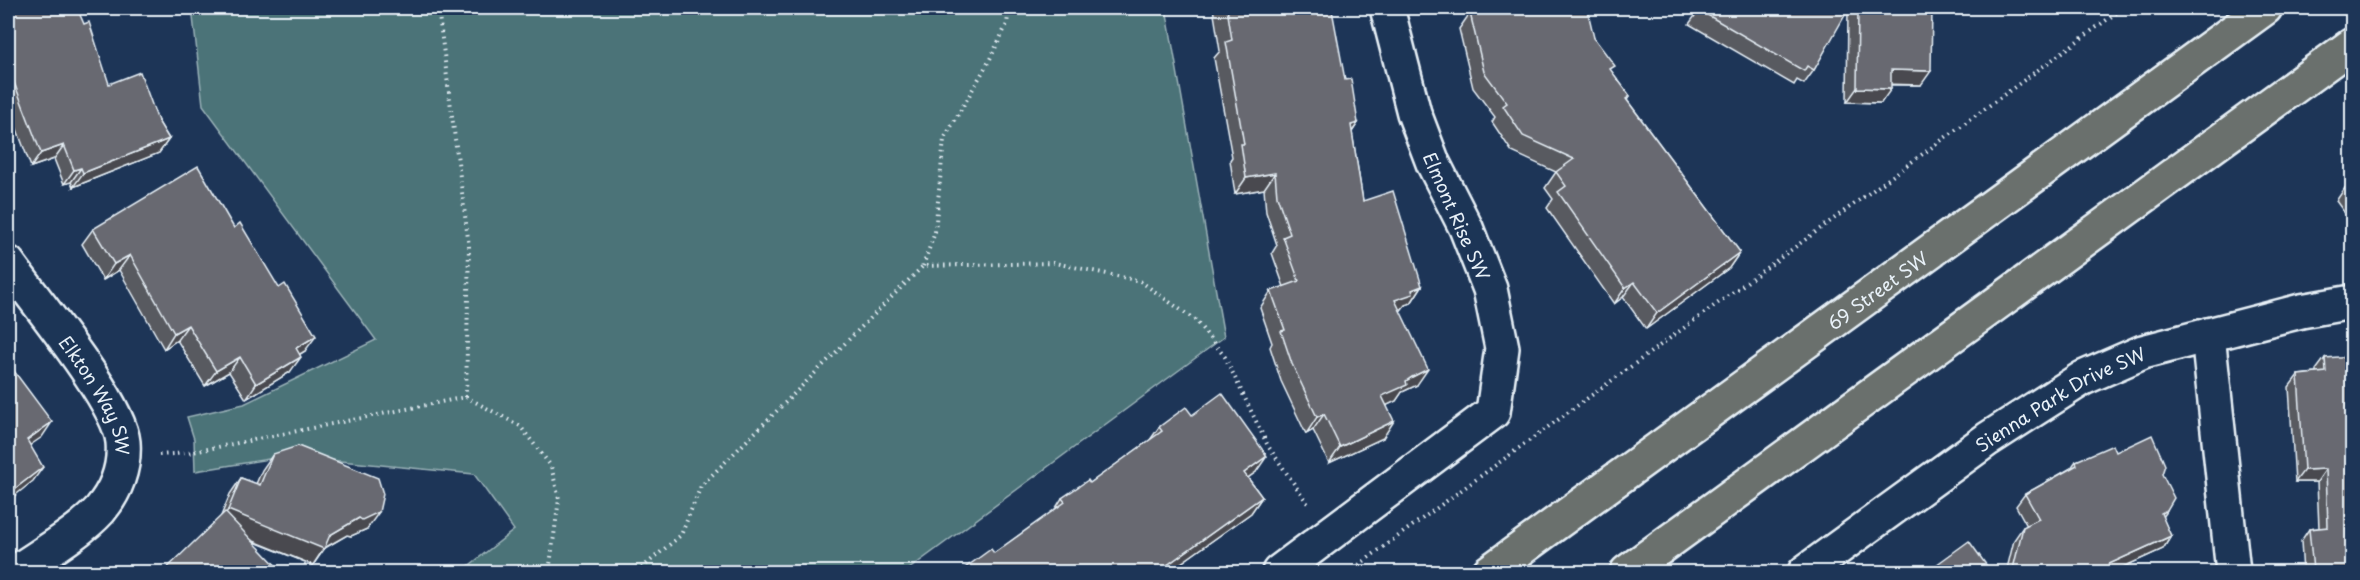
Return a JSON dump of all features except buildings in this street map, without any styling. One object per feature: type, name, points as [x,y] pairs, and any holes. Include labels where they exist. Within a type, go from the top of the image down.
[{"type":"main road","name":"69 Street SW","points":[[1489,573],[2265,8]]},
{"type":"main road","points":[[1627,573],[2352,45]]},
{"type":"street","name":"Elmont Rise SW","points":[[1279,573],[1494,412],[1502,348],[1490,289],[1466,228],[1433,163],[1414,113],[1387,8]]},
{"type":"street","name":"Elkton Way SW","points":[[8,263],[108,402],[119,426],[123,457],[113,492],[99,511],[16,573]]},
{"type":"street","name":"Sienna Park Drive SW","points":[[1805,573],[1988,439],[2083,378],[2143,352],[2301,311],[2352,302]]},
{"type":"street","points":[[2208,335],[2234,573]]},
{"type":"path","points":[[438,8],[469,246],[466,398]]},
{"type":"path","points":[[637,573],[681,534],[701,486],[923,266],[934,232],[944,139],[989,61],[1007,24],[1009,8]]},
{"type":"path","points":[[1349,573],[2123,8]]},
{"type":"path","points":[[923,266],[1055,263],[1140,280],[1195,320],[1225,357],[1268,446],[1330,536]]},
{"type":"path","points":[[123,457],[188,453],[466,398],[520,426],[550,466],[559,499],[549,573]]},
{"type":"green space","points":[[192,8],[1166,8],[1224,337],[905,572],[461,572],[514,530],[474,474],[288,456],[195,471],[194,439],[187,417],[244,404],[376,340],[203,105]]}]
